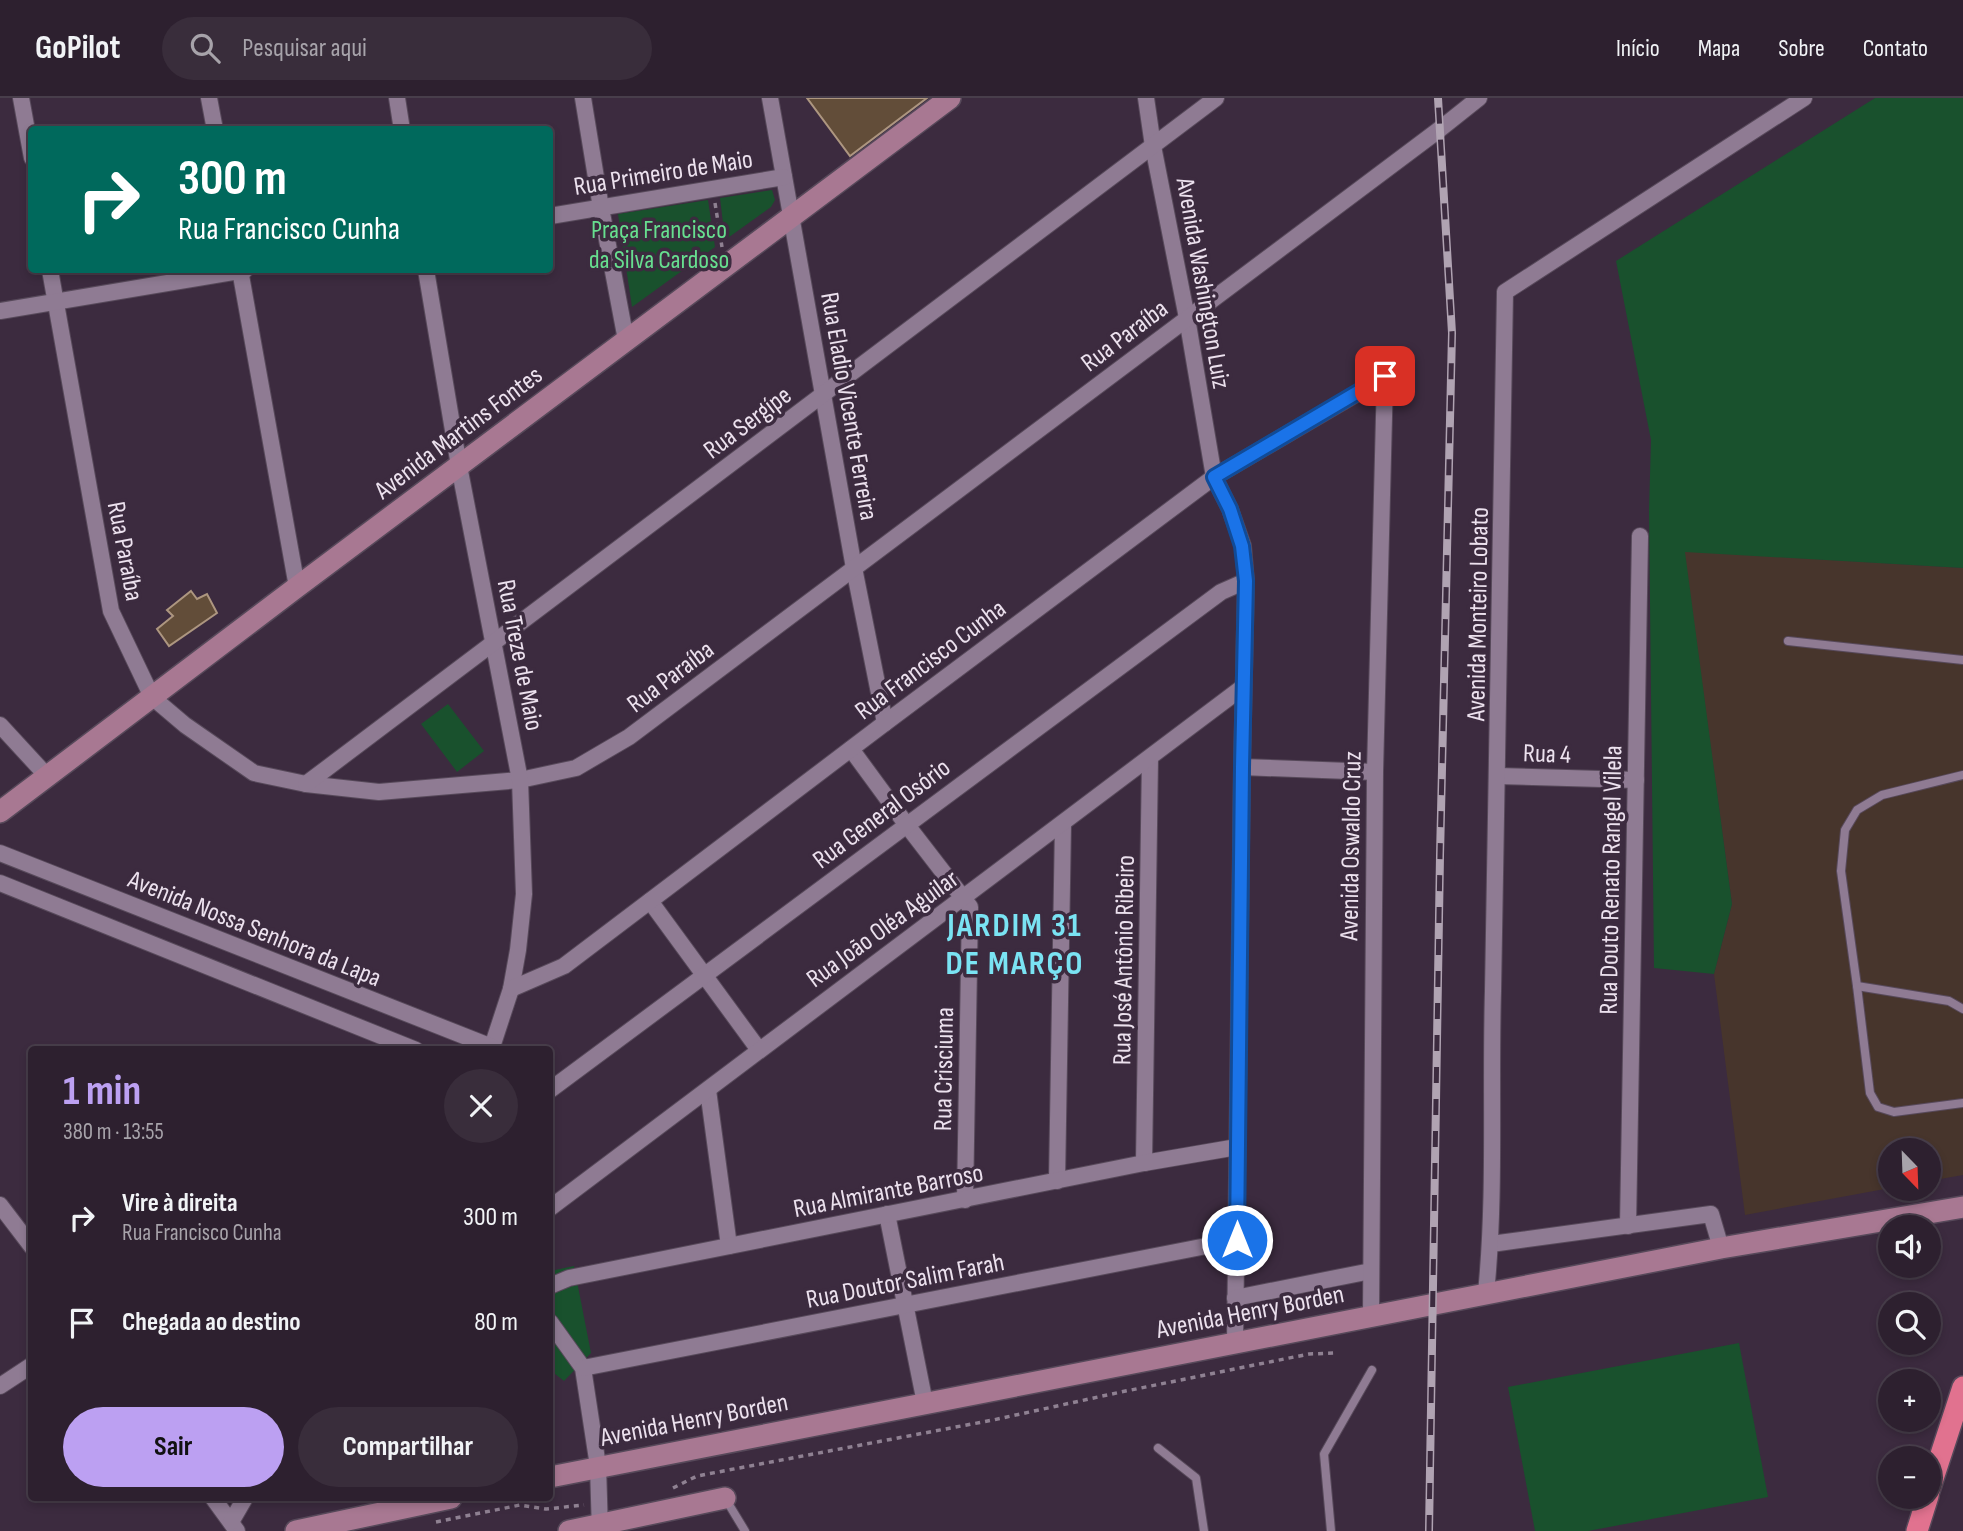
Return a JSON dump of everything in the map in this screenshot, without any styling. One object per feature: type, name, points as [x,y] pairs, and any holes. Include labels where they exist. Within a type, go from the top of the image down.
[{"type":"highway","points":[[1941,1455],[1963,1387]]},
{"type":"highway","points":[[1917,1531],[1924,1509]]},
{"type":"street","points":[[21,98],[28,137]]},
{"type":"street","points":[[209,98],[214,126]]},
{"type":"street","points":[[397,98],[401,126]]},
{"type":"street","points":[[583,98],[626,340]]},
{"type":"street","name":"Rua Eladio Vicente Ferreira","points":[[770,98],[885,723]]},
{"type":"street","name":"Avenida Martins Fontes","points":[[0,812],[950,98]]},
{"type":"street","name":"Avenida Washington Luiz","points":[[1146,98],[1214,477],[1230,509],[1242,546],[1246,581],[1235,1342]]},
{"type":"street","name":"Rua Sergípe","points":[[306,784],[1216,98]]},
{"type":"street","name":"Rua Paraíba","points":[[51,273],[111,611],[152,697],[185,725],[254,773],[306,784],[379,792],[520,780],[576,768],[629,737],[1479,98]]},
{"type":"street","name":"Avenida Monteiro Lobato","points":[[1486,1293],[1491,1244],[1491,1041],[1504,508],[1505,292],[1804,98]]},
{"type":"street","name":"Rua Primeiro de Maio","points":[[553,216],[784,177]]},
{"type":"street","points":[[0,311],[223,273]]},
{"type":"street","points":[[242,273],[297,587]]},
{"type":"street","name":"Rua Treze de Maio","points":[[427,273],[459,466],[520,780],[524,894],[511,989],[492,1046]]},
{"type":"street","name":"Rua Francisco Cunha","points":[[511,989],[564,966],[1214,477],[1385,376]]},
{"type":"street","name":"Avenida Oswaldo Cruz","points":[[1371,1316],[1376,772],[1385,376]]},
{"type":"street","name":"Rua Douto Renato Rangel Vilela","points":[[1628,1226],[1640,536]]},
{"type":"street","name":"Rua General Osório","points":[[553,1088],[1221,592],[1246,581]]},
{"type":"street","name":"Rua João Oléa Aguilar","points":[[553,1206],[1243,687]]},
{"type":"street","points":[[0,724],[47,776]]},
{"type":"street","points":[[851,749],[964,898]]},
{"type":"street","name":"Rua José Antônio Ribeiro","points":[[1144,1163],[1150,758]]},
{"type":"street","points":[[1242,767],[1376,772]]},
{"type":"street","name":"Rua 4","points":[[1498,776],[1636,780]]},
{"type":"street","points":[[1057,1181],[1063,824]]},
{"type":"street","name":"Avenida Nossa Senhora da Lapa","points":[[0,853],[483,1046]]},
{"type":"street","name":"Avenida Nossa Senhora da Lapa","points":[[0,883],[406,1046]]},
{"type":"street","name":"Rua Crisciuma","points":[[964,898],[970,907],[965,1200]]},
{"type":"street","points":[[650,901],[759,1050]]},
{"type":"street","points":[[708,1090],[729,1246]]},
{"type":"street","name":"Rua Almirante Barroso","points":[[553,1285],[569,1278],[1144,1163],[1237,1147]]},
{"type":"street","points":[[0,1205],[28,1242]]},
{"type":"street","name":"Avenida Henry Borden","points":[[553,1476],[1721,1248],[1963,1207]]},
{"type":"street","points":[[887,1214],[925,1403]]},
{"type":"street","points":[[1491,1244],[1711,1214],[1721,1248]]},
{"type":"street","name":"Rua Doutor Salim Farah","points":[[583,1368],[1237,1240]]},
{"type":"street","name":"Avenida Henry Borden","points":[[1236,1298],[1371,1271]]},
{"type":"street","points":[[553,1326],[583,1368],[598,1466],[599,1528]]},
{"type":"street","points":[[0,1386],[28,1367]]},
{"type":"street","points":[[569,1531],[599,1528],[725,1499]]},
{"type":"street","points":[[215,1501],[234,1527]]},
{"type":"street","points":[[234,1527],[244,1501]]},
{"type":"street","points":[[296,1531],[436,1501]]},
{"type":"lane","points":[[1788,641],[1963,660]]},
{"type":"lane","points":[[1963,775],[1882,795],[1857,810],[1845,830],[1841,871],[1870,1093],[1878,1107],[1894,1112],[1963,1103]]},
{"type":"lane","points":[[1857,986],[1949,1001],[1963,1009]]},
{"type":"lane","points":[[1331,1531],[1324,1454],[1372,1370]]},
{"type":"lane","points":[[1158,1448],[1196,1478],[1204,1531]]},
{"type":"lane","points":[[725,1499],[745,1531]]},
{"type":"path","points":[[713,189],[726,267]]},
{"type":"path","points":[[668,1491],[697,1476],[993,1420],[1309,1354],[1335,1353]]},
{"type":"path","points":[[431,1523],[520,1506],[546,1509],[598,1503]]},
{"type":"shaded area","points":[[1684,551],[1963,568],[1963,1175],[1941,1179],[1941,1138],[1878,1138],[1878,1190],[1745,1215],[1714,974],[1732,904]]},
{"type":"green space","points":[[1875,98],[1963,98],[1963,568],[1685,552],[1732,904],[1714,974],[1654,968],[1649,511],[1651,440],[1616,261]]},
{"type":"green space","name":"Praça Francisco da Silva Cardoso","points":[[772,190],[775,200],[771,207],[725,240],[720,198]]},
{"type":"green space","name":"Praça Francisco da Silva Cardoso","points":[[708,200],[715,247],[632,307],[618,214]]},
{"type":"green space","points":[[448,704],[484,751],[457,772],[421,724]]},
{"type":"green space","points":[[574,1266],[591,1353],[564,1381],[553,1372],[553,1270]]},
{"type":"green space","points":[[1739,1343],[1768,1497],[1588,1531],[1535,1531],[1508,1387]]},
{"type":"building","points":[[807,98],[927,98],[850,156]]},
{"type":"building","points":[[191,591],[197,599],[207,594],[217,613],[169,646],[157,629],[173,616],[167,610]]},
{"type":"railway","points":[[1429,1531],[1452,333],[1438,98]]},
{"type":"district","name":"JARDIM 31 DE MARÇO","points":[[1015,943]]},
{"type":"route","points":[[1237,1240],[1246,581],[1242,546],[1230,509],[1214,477],[1385,376]]}]
